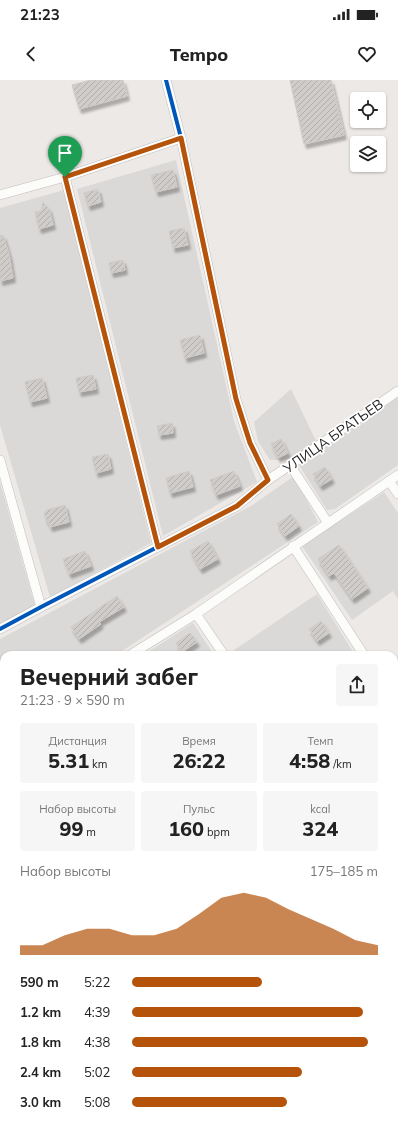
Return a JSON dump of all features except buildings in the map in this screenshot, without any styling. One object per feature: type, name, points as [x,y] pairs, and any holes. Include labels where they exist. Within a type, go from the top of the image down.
[{"type":"street","points":[[166,80],[181,138],[236,399],[250,443],[268,480]]},
{"type":"street","points":[[0,196],[65,177],[181,138]]},
{"type":"street","points":[[65,177],[158,547]]},
{"type":"street","name":"УЛИЦА БРАТЬЕВ","points":[[0,629],[237,506],[268,480],[398,391]]},
{"type":"street","points":[[0,460],[41,607]]},
{"type":"street","points":[[290,465],[328,523]]},
{"type":"street","points":[[136,651],[196,614],[398,475]]},
{"type":"street","points":[[389,481],[398,494]]},
{"type":"street","points":[[293,546],[361,651]]},
{"type":"street","points":[[196,614],[221,651]]},
{"type":"shaded area","points":[[176,160],[234,421],[257,482],[163,536],[77,189]]},
{"type":"shaded area","points":[[64,190],[151,543],[50,597],[0,425],[0,208]]},
{"type":"shaded area","points":[[291,389],[316,441],[292,460],[270,460],[258,441],[254,422]]},
{"type":"shaded area","points":[[398,397],[398,465],[335,509],[327,510],[299,465]]},
{"type":"shaded area","points":[[294,476],[318,522],[122,651],[0,651],[0,639],[251,506]]},
{"type":"shaded area","points":[[0,482],[35,606],[0,625]]},
{"type":"shaded area","points":[[384,492],[398,513],[398,599],[393,591],[352,620],[302,546]]},
{"type":"shaded area","points":[[317,594],[353,651],[235,651]]},
{"type":"shaded area","points":[[193,623],[211,651],[149,651]]},
{"type":"cycle path","points":[[0,629],[237,506],[268,480],[250,443],[236,399],[181,138],[166,80]]},
{"type":"cycle path","points":[[65,177],[158,547]]},
{"type":"route","points":[[181,138],[236,399],[250,443],[268,480],[237,506],[158,547],[96,302],[65,177],[181,138]]}]
